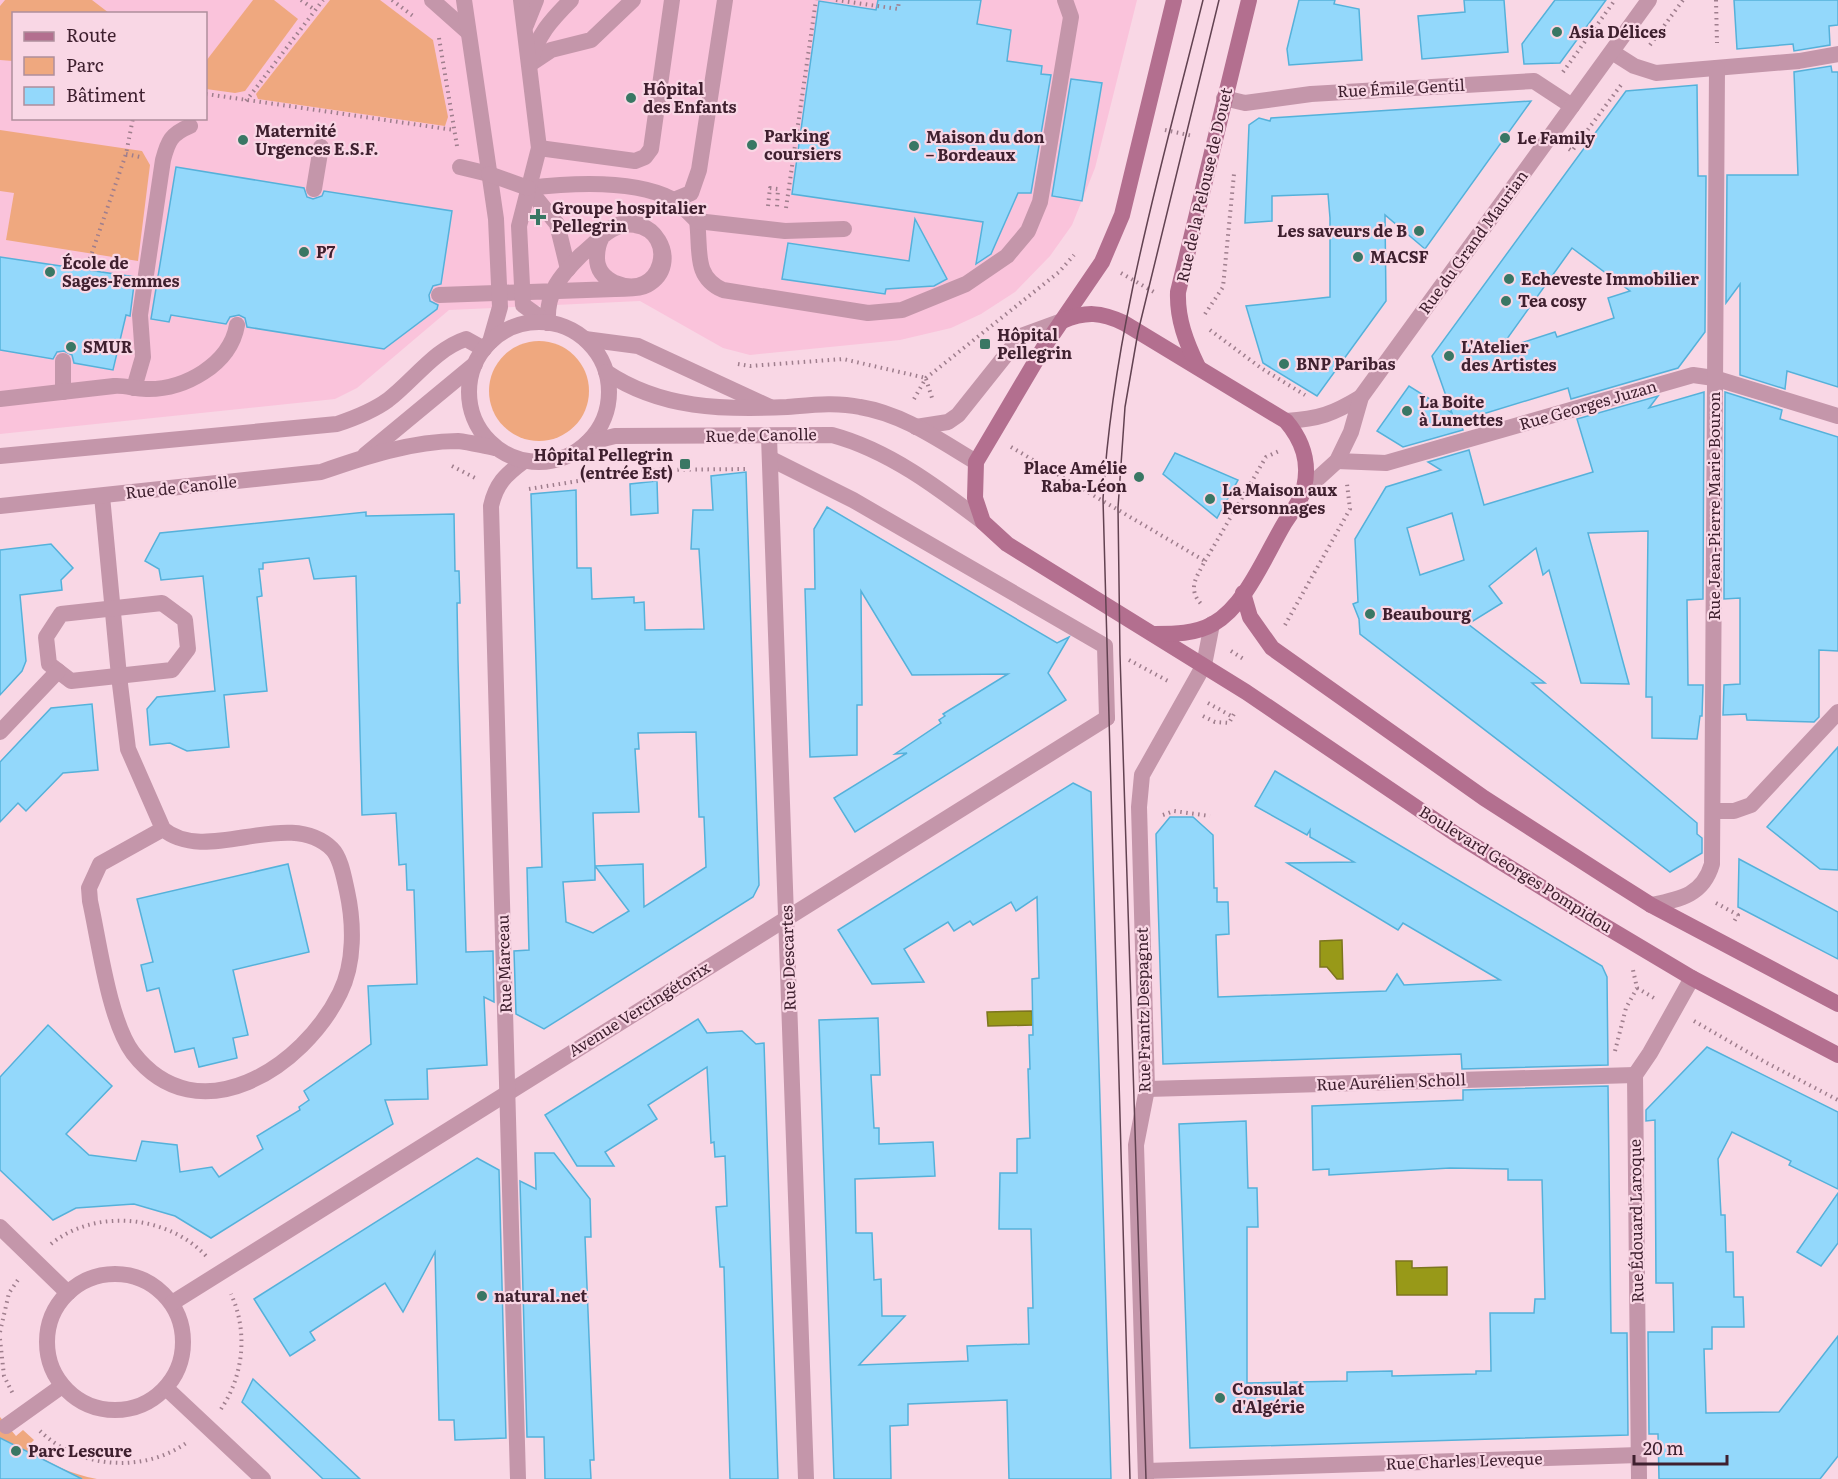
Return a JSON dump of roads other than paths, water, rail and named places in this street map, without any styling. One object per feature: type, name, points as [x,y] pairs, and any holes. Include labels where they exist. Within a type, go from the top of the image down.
[{"type":"main road","points":[[1174,0],[1122,215],[1102,262],[1062,321],[976,462],[975,498],[983,522],[1007,544],[1204,665]]},
{"type":"main road","name":"Rue de la Pelouse de Douet","points":[[1198,368],[1184,338],[1177,306],[1178,292],[1249,0]]},
{"type":"main road","points":[[1062,321],[1089,312],[1106,314],[1286,421],[1298,435],[1303,447],[1306,464],[1304,490],[1243,593],[1228,611],[1212,624],[1181,634],[1154,634]]},
{"type":"main road","points":[[1243,593],[1250,617],[1272,648],[1484,798],[1651,904],[1838,1004]]},
{"type":"main road","name":"Boulevard Georges Pompidou","points":[[1204,665],[1457,835],[1692,978],[1838,1055]]},
{"type":"street","points":[[432,0],[468,32]]},
{"type":"street","points":[[464,0],[496,219],[500,307],[469,386],[470,409],[480,431],[495,448],[524,461],[547,463],[569,456],[587,443],[599,428],[607,410],[609,391],[606,372],[598,354],[585,339],[568,328],[548,323],[527,323],[507,330],[483,351]]},
{"type":"street","points":[[521,0],[526,25],[539,148],[519,226],[523,305],[548,323]]},
{"type":"street","points":[[526,25],[536,0]]},
{"type":"street","points":[[530,64],[535,44],[544,27],[571,0]]},
{"type":"street","points":[[530,64],[551,50],[591,40],[633,0]]},
{"type":"street","points":[[539,148],[635,161],[645,157],[651,148],[672,0]]},
{"type":"street","points":[[460,167],[489,174],[528,188],[583,182],[667,197],[691,193],[699,170],[725,0]]},
{"type":"street","points":[[697,221],[701,270],[709,284],[723,290],[868,313],[902,310],[939,297],[988,272],[1007,256],[1028,231],[1040,202],[1071,17],[1065,0]]},
{"type":"street","name":"Rue du Grand Maurian","points":[[1304,490],[1336,460],[1351,432],[1361,397],[1649,0]]},
{"type":"street","points":[[1612,51],[1634,66],[1656,73],[1799,61],[1838,54]]},
{"type":"street","name":"Rue Jean-Pierre Marie Bouron","points":[[1651,904],[1683,899],[1696,891],[1709,876],[1713,864],[1717,68]]},
{"type":"street","name":"Rue Émile Gentil","points":[[1224,98],[1245,103],[1311,94],[1533,81],[1572,106]]},
{"type":"street","points":[[134,388],[143,357],[140,315],[163,160],[167,142],[174,133],[190,126]]},
{"type":"street","points":[[314,189],[321,147]]},
{"type":"street","points":[[528,188],[557,224],[568,269]]},
{"type":"street","points":[[667,197],[697,221],[785,231],[844,229]]},
{"type":"street","points":[[439,296],[626,288],[642,287],[652,281],[662,268],[663,250],[658,236],[646,226],[630,223],[614,226],[603,236],[597,260],[601,273],[611,281],[629,286],[641,285],[656,275],[662,259],[660,244],[652,232],[638,225],[622,225],[608,232],[568,269],[549,296],[548,323]]},
{"type":"street","points":[[916,427],[948,422],[958,415],[1021,336],[1062,321]]},
{"type":"street","points":[[0,399],[117,386],[159,388],[191,380],[223,355],[236,334],[237,326]]},
{"type":"street","points":[[0,456],[337,424],[368,412],[388,400],[436,357],[459,341],[466,339],[483,351]]},
{"type":"street","points":[[585,339],[638,346],[770,407]]},
{"type":"street","name":"Rue de Canolle","points":[[360,459],[425,407],[483,351]]},
{"type":"street","points":[[63,361],[63,392]]},
{"type":"street","name":"Rue de Canolle","points":[[606,372],[625,385],[654,397],[688,405],[730,410],[842,404],[886,412],[976,462]]},
{"type":"street","name":"Rue Georges Juzan","points":[[1336,460],[1386,464],[1693,375],[1714,378],[1838,416]]},
{"type":"street","name":"Rue du Grand Maurian","points":[[1286,421],[1314,420],[1331,414],[1361,397]]},
{"type":"street","name":"Rue de Canolle","points":[[587,443],[615,436],[769,437],[819,433],[846,439],[895,462],[983,522]]},
{"type":"street","name":"Rue Descartes","points":[[769,437],[806,1479]]},
{"type":"street","name":"Rue de Canolle","points":[[0,506],[321,472],[360,459],[434,443],[461,441],[495,448]]},
{"type":"street","name":"Rue de Canolle","points":[[771,459],[853,500],[1105,646],[1107,718]]},
{"type":"street","name":"Rue Marceau","points":[[518,1479],[491,506],[495,488],[505,475],[524,461]]},
{"type":"street","points":[[102,496],[128,749],[163,829],[172,837],[189,842],[290,833],[307,834],[323,841],[334,851],[350,902],[352,924],[346,973],[340,992],[320,1022],[284,1063],[260,1078],[206,1093],[179,1087],[152,1072],[133,1053],[121,1030],[90,901],[89,888],[100,864],[163,829]]},
{"type":"street","points":[[162,603],[184,620],[188,649],[172,670],[119,676],[71,681],[49,664],[46,637],[61,615],[112,609],[162,603]]},
{"type":"street","name":"Rue Frantz Despagnet","points":[[1146,1475],[1136,1145],[1147,1089],[1139,820],[1142,775],[1204,665],[1212,624]]},
{"type":"street","points":[[0,732],[58,671]]},
{"type":"street","points":[[1714,811],[1734,811],[1751,805],[1838,712]]},
{"type":"street","name":"Avenue Vercingétorix","points":[[172,1303],[507,1091],[1107,718]]},
{"type":"street","points":[[1635,1075],[1692,978]]},
{"type":"street","name":"Rue Aurélien Scholl","points":[[1147,1089],[1635,1075]]},
{"type":"street","name":"Rue Édouard Laroque","points":[[1635,1075],[1639,1479]]},
{"type":"street","points":[[0,1227],[68,1293]]},
{"type":"street","points":[[110,1274],[134,1276],[155,1286],[172,1303],[181,1324],[183,1347],[178,1369],[166,1388],[147,1402],[125,1410],[102,1410],[80,1401],[63,1386],[52,1368],[47,1348],[48,1328],[55,1309],[68,1293],[87,1280],[110,1274]]},
{"type":"street","points":[[6,1426],[63,1386]]},
{"type":"street","points":[[166,1388],[263,1479]]},
{"type":"street","name":"Rue Charles Leveque","points":[[1146,1475],[1639,1455]]},
{"type":"tram line","points":[[1130,1479],[1103,499],[1108,436],[1128,310],[1141,248],[1203,0]]},
{"type":"tram line","points":[[1146,1479],[1120,655],[1118,508],[1125,407],[1138,332],[1219,0]]},
{"type":"place","name":"Asia Délices","points":[[1557,32]]},
{"type":"place","name":"Hôpital des Enfants","points":[[631,98]]},
{"type":"place","name":"Le Family","points":[[1505,138]]},
{"type":"place","name":"Maternité Urgences E.S.F.","points":[[243,140]]},
{"type":"place","name":"Parking coursiers","points":[[752,145]]},
{"type":"place","name":"Maison du don – Bordeaux","points":[[914,146]]},
{"type":"place","name":"Groupe hospitalier Pellegrin","points":[[538,217]]},
{"type":"place","name":"Les saveurs de B","points":[[1419,231]]},
{"type":"place","name":"P7","points":[[304,252]]},
{"type":"place","name":"MACSF","points":[[1358,257]]},
{"type":"place","name":"École de Sages-Femmes","points":[[50,272]]},
{"type":"place","name":"Echeveste Immobilier","points":[[1509,279]]},
{"type":"place","name":"Tea cosy","points":[[1506,301]]},
{"type":"place","name":"Hôpital Pellegrin","points":[[985,344]]},
{"type":"place","name":"SMUR","points":[[71,347]]},
{"type":"place","name":"L'Atelier des Artistes","points":[[1449,356]]},
{"type":"place","name":"BNP Paribas","points":[[1284,364]]},
{"type":"place","name":"La Boite à Lunettes","points":[[1407,411]]},
{"type":"place","name":"Hôpital Pellegrin (entrée Est)","points":[[685,464]]},
{"type":"place","name":"Place Amélie Raba-Léon","points":[[1139,477]]},
{"type":"place","name":"La Maison aux Personnages","points":[[1210,499]]},
{"type":"place","name":"Beaubourg","points":[[1370,614]]},
{"type":"place","name":"natural.net","points":[[482,1296]]},
{"type":"place","name":"Consulat d'Algérie","points":[[1220,1398]]},
{"type":"place","name":"Parc Lescure","points":[[16,1451]]}]
